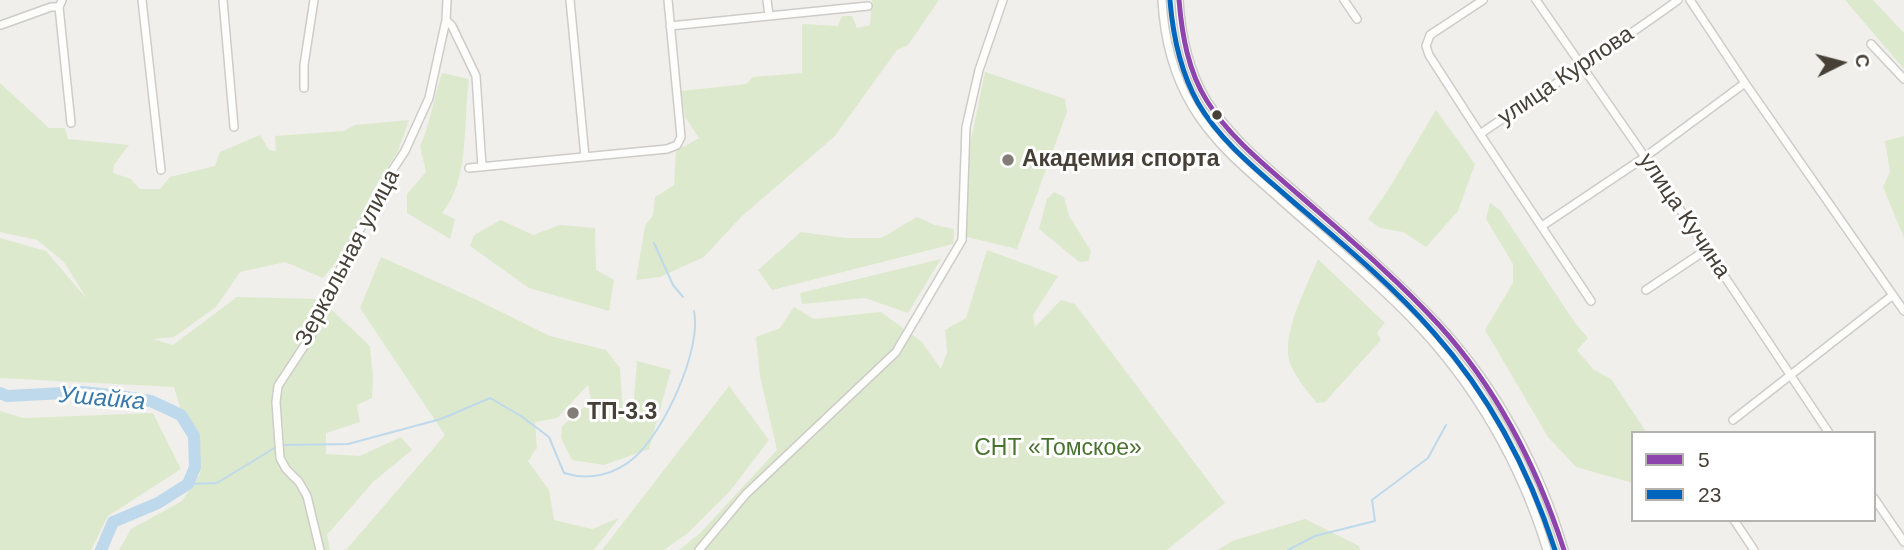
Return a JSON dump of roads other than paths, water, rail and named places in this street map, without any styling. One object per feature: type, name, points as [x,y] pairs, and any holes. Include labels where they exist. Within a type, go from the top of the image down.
[{"type":"street","points":[[142,0],[161,170]]},
{"type":"street","points":[[223,0],[234,127]]},
{"type":"street","points":[[304,88],[304,65],[314,0]]},
{"type":"street","name":"Зеркальная улица","points":[[320,550],[306,496],[299,482],[286,469],[280,458],[276,410],[278,386],[312,334],[348,254],[420,119],[434,82],[446,20],[447,0]]},
{"type":"street","points":[[570,0],[585,157]]},
{"type":"street","points":[[469,168],[667,149],[677,145],[681,137],[668,0]]},
{"type":"street","points":[[767,0],[769,15]]},
{"type":"street","points":[[699,550],[746,494],[896,352],[962,240],[967,127],[979,70],[1003,0]]},
{"type":"street","points":[[1162,0],[1167,42],[1193,108],[1236,160],[1384,290],[1429,337],[1475,397],[1505,446],[1530,499],[1547,550]]},
{"type":"street","points":[[1179,0],[1180,21],[1190,63],[1207,100],[1248,150],[1395,279],[1462,351],[1488,388],[1526,452],[1543,490],[1564,550]]},
{"type":"street","points":[[1344,0],[1357,19]]},
{"type":"street","name":"улица Курлова","points":[[1483,0],[1430,35],[1427,42],[1429,55],[1480,134],[1581,64],[1633,33],[1678,0]]},
{"type":"street","name":"улица Кучина","points":[[1536,0],[1645,157],[1828,431]]},
{"type":"street","points":[[1690,0],[1904,311]]},
{"type":"street","points":[[1,25],[61,4],[71,123]]},
{"type":"street","points":[[670,26],[868,6]]},
{"type":"street","points":[[446,20],[452,26],[476,76],[482,167]]},
{"type":"street","points":[[1871,44],[1904,79]]},
{"type":"street","points":[[1175,68],[1190,63]]},
{"type":"street","points":[[1542,226],[1645,157],[1745,83]]},
{"type":"street","points":[[1193,108],[1207,100]]},
{"type":"street","points":[[1480,134],[1591,301]]},
{"type":"street","points":[[1646,290],[1706,250]]},
{"type":"street","points":[[1733,420],[1893,295]]},
{"type":"street","points":[[1449,362],[1462,351]]},
{"type":"street","points":[[1475,397],[1488,388]]},
{"type":"street","points":[[1876,501],[1904,542]]},
{"type":"street","points":[[1735,522],[1754,550]]},
{"type":"waterway","points":[[654,243],[673,285],[683,297]]},
{"type":"waterway","points":[[281,445],[348,444],[441,419],[490,398],[549,437],[564,473],[601,475],[619,468],[635,457],[658,429],[669,410],[692,347],[694,311]]},
{"type":"waterway","name":"Ушайка","points":[[0,393],[7,396],[83,392],[119,396],[151,401],[181,415],[194,436],[195,467],[188,484],[158,503],[113,522],[101,550]]},
{"type":"waterway","points":[[1288,550],[1315,536],[1375,521],[1372,500],[1428,458],[1446,425]]},
{"type":"waterway","points":[[188,484],[217,483],[276,447]]},
{"type":"place","name":"Академия спорта","points":[[1008,160]]},
{"type":"place","name":"ТП-3.3","points":[[573,413]]},
{"type":"park label","name":"СНТ «Томское»","points":[[1058,449]]}]
